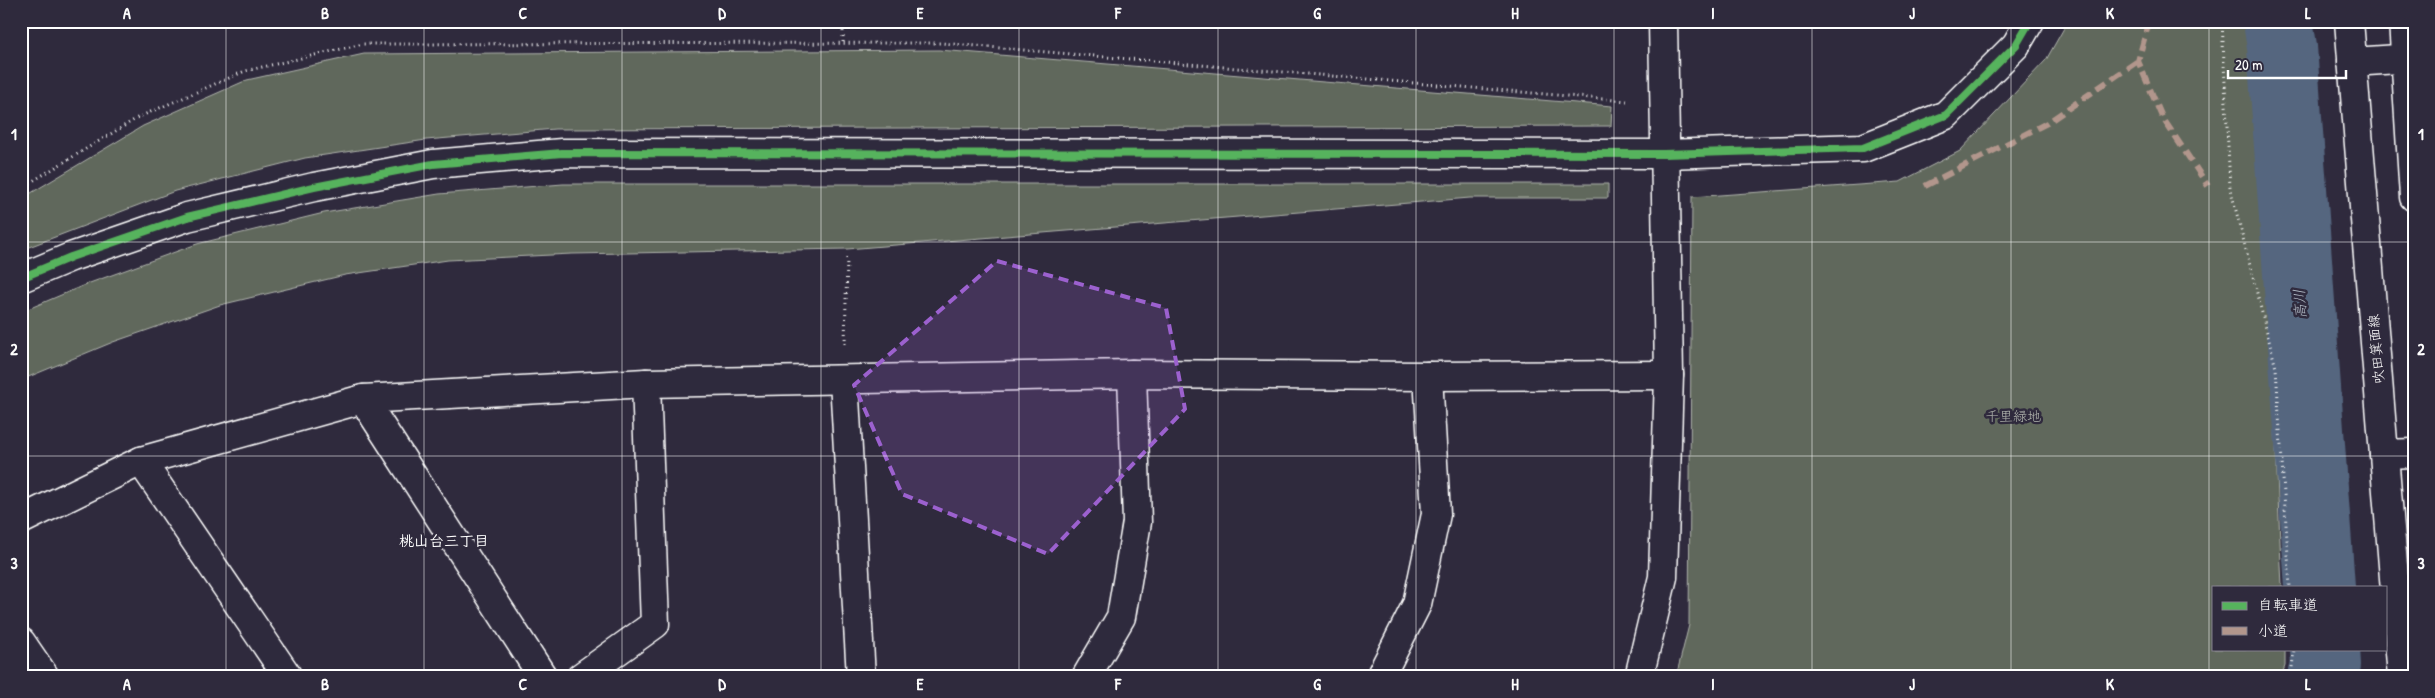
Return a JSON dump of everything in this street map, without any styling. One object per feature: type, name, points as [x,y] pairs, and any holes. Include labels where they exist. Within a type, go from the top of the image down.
[{"type":"street","points":[[1639,677],[1664,577],[1669,375],[1663,21]]},
{"type":"street","points":[[21,278],[71,257],[188,217],[314,187],[433,164],[562,153],[1664,154],[1863,148],[1946,115],[2016,45],[2030,21]]},
{"type":"street","name":"吹田箕面線","points":[[2349,21],[2402,677]]},
{"type":"street","points":[[2403,21],[2410,59],[2414,198]]},
{"type":"street","points":[[2352,62],[2410,59]]},
{"type":"street","points":[[21,520],[141,461],[363,399],[646,383],[1132,374],[1669,375]]},
{"type":"street","points":[[1086,677],[1121,617],[1137,522],[1132,374]]},
{"type":"street","points":[[1380,677],[1417,604],[1436,514],[1428,376]]},
{"type":"street","points":[[844,380],[861,677]]},
{"type":"street","points":[[581,677],[655,624],[646,383]]},
{"type":"street","points":[[363,399],[543,677]]},
{"type":"street","points":[[2384,454],[2414,453]]},
{"type":"street","points":[[141,461],[288,677]]},
{"type":"street","points":[[21,642],[45,677]]},
{"type":"path","points":[[843,21],[844,44]]},
{"type":"path","points":[[2222,21],[2230,187],[2276,368],[2290,586]]},
{"type":"path","points":[[21,188],[139,117],[245,71],[363,44],[941,44],[1627,101]]},
{"type":"path","points":[[844,380],[846,258]]},
{"type":"path","points":[[2291,677],[2294,650]]},
{"type":"highlighted area","points":[[997,261],[1166,308],[1185,409],[1048,554],[902,494],[854,385]]},
{"type":"green space","name":"千里緑地","points":[[2068,21],[2257,21],[2282,586],[2212,586],[2212,650],[2285,650],[2285,666],[2281,677],[1676,677],[1689,625],[1692,197],[1900,182],[1960,151],[2046,60]]},
{"type":"green space","points":[[939,50],[1612,106],[1611,126],[555,129],[426,140],[305,158],[175,191],[21,250],[21,199],[143,126],[247,80],[364,54]]},
{"type":"green space","points":[[563,184],[1608,184],[1608,198],[1470,198],[847,249],[572,254],[448,260],[345,275],[220,305],[113,342],[21,380],[21,312],[87,284],[197,244],[324,213],[439,194]]},
{"type":"waterway","name":"高川","points":[[2278,21],[2282,47],[2320,586]]},
{"type":"waterway","name":"高川","points":[[2323,677],[2326,665],[2325,650]]},
{"type":"marked path","points":[[2149,21],[2138,61],[2162,117],[2208,186]]},
{"type":"marked path","points":[[1925,186],[2047,123],[2138,61]]},
{"type":"cycle path","points":[[21,278],[71,257],[187,217],[314,187],[433,164],[562,153],[1664,154],[1863,148],[1946,115],[2016,45],[2030,21]]},
{"type":"district","name":"桃山台三丁目","points":[[444,541]]}]
